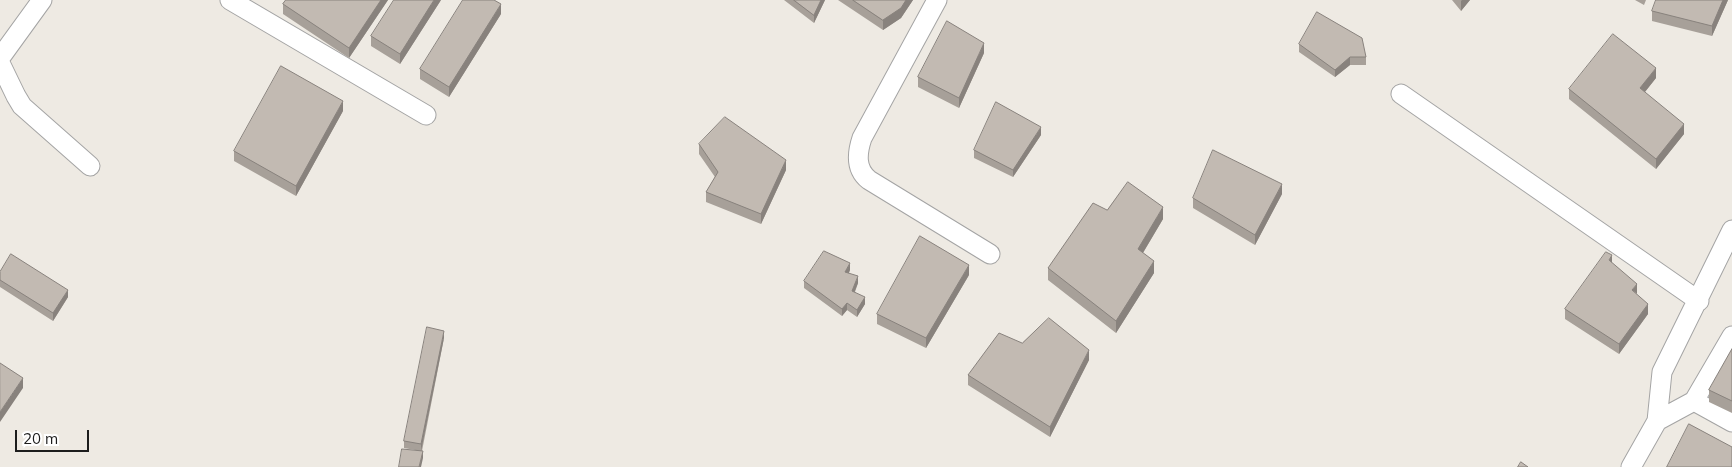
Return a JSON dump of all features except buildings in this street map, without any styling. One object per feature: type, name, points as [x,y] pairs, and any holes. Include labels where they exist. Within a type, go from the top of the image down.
[{"type":"street","points":[[0,58],[42,0]]},
{"type":"street","points":[[230,0],[426,115]]},
{"type":"street","points":[[937,0],[862,138],[858,162],[862,173],[869,180],[990,254]]},
{"type":"street","points":[[0,62],[22,106],[90,166]]},
{"type":"street","points":[[1401,94],[1699,300]]},
{"type":"street","points":[[1631,467],[1657,421],[1662,372],[1732,230]]},
{"type":"street","points":[[1657,421],[1694,401],[1732,336]]},
{"type":"street","points":[[1694,401],[1732,422]]}]
